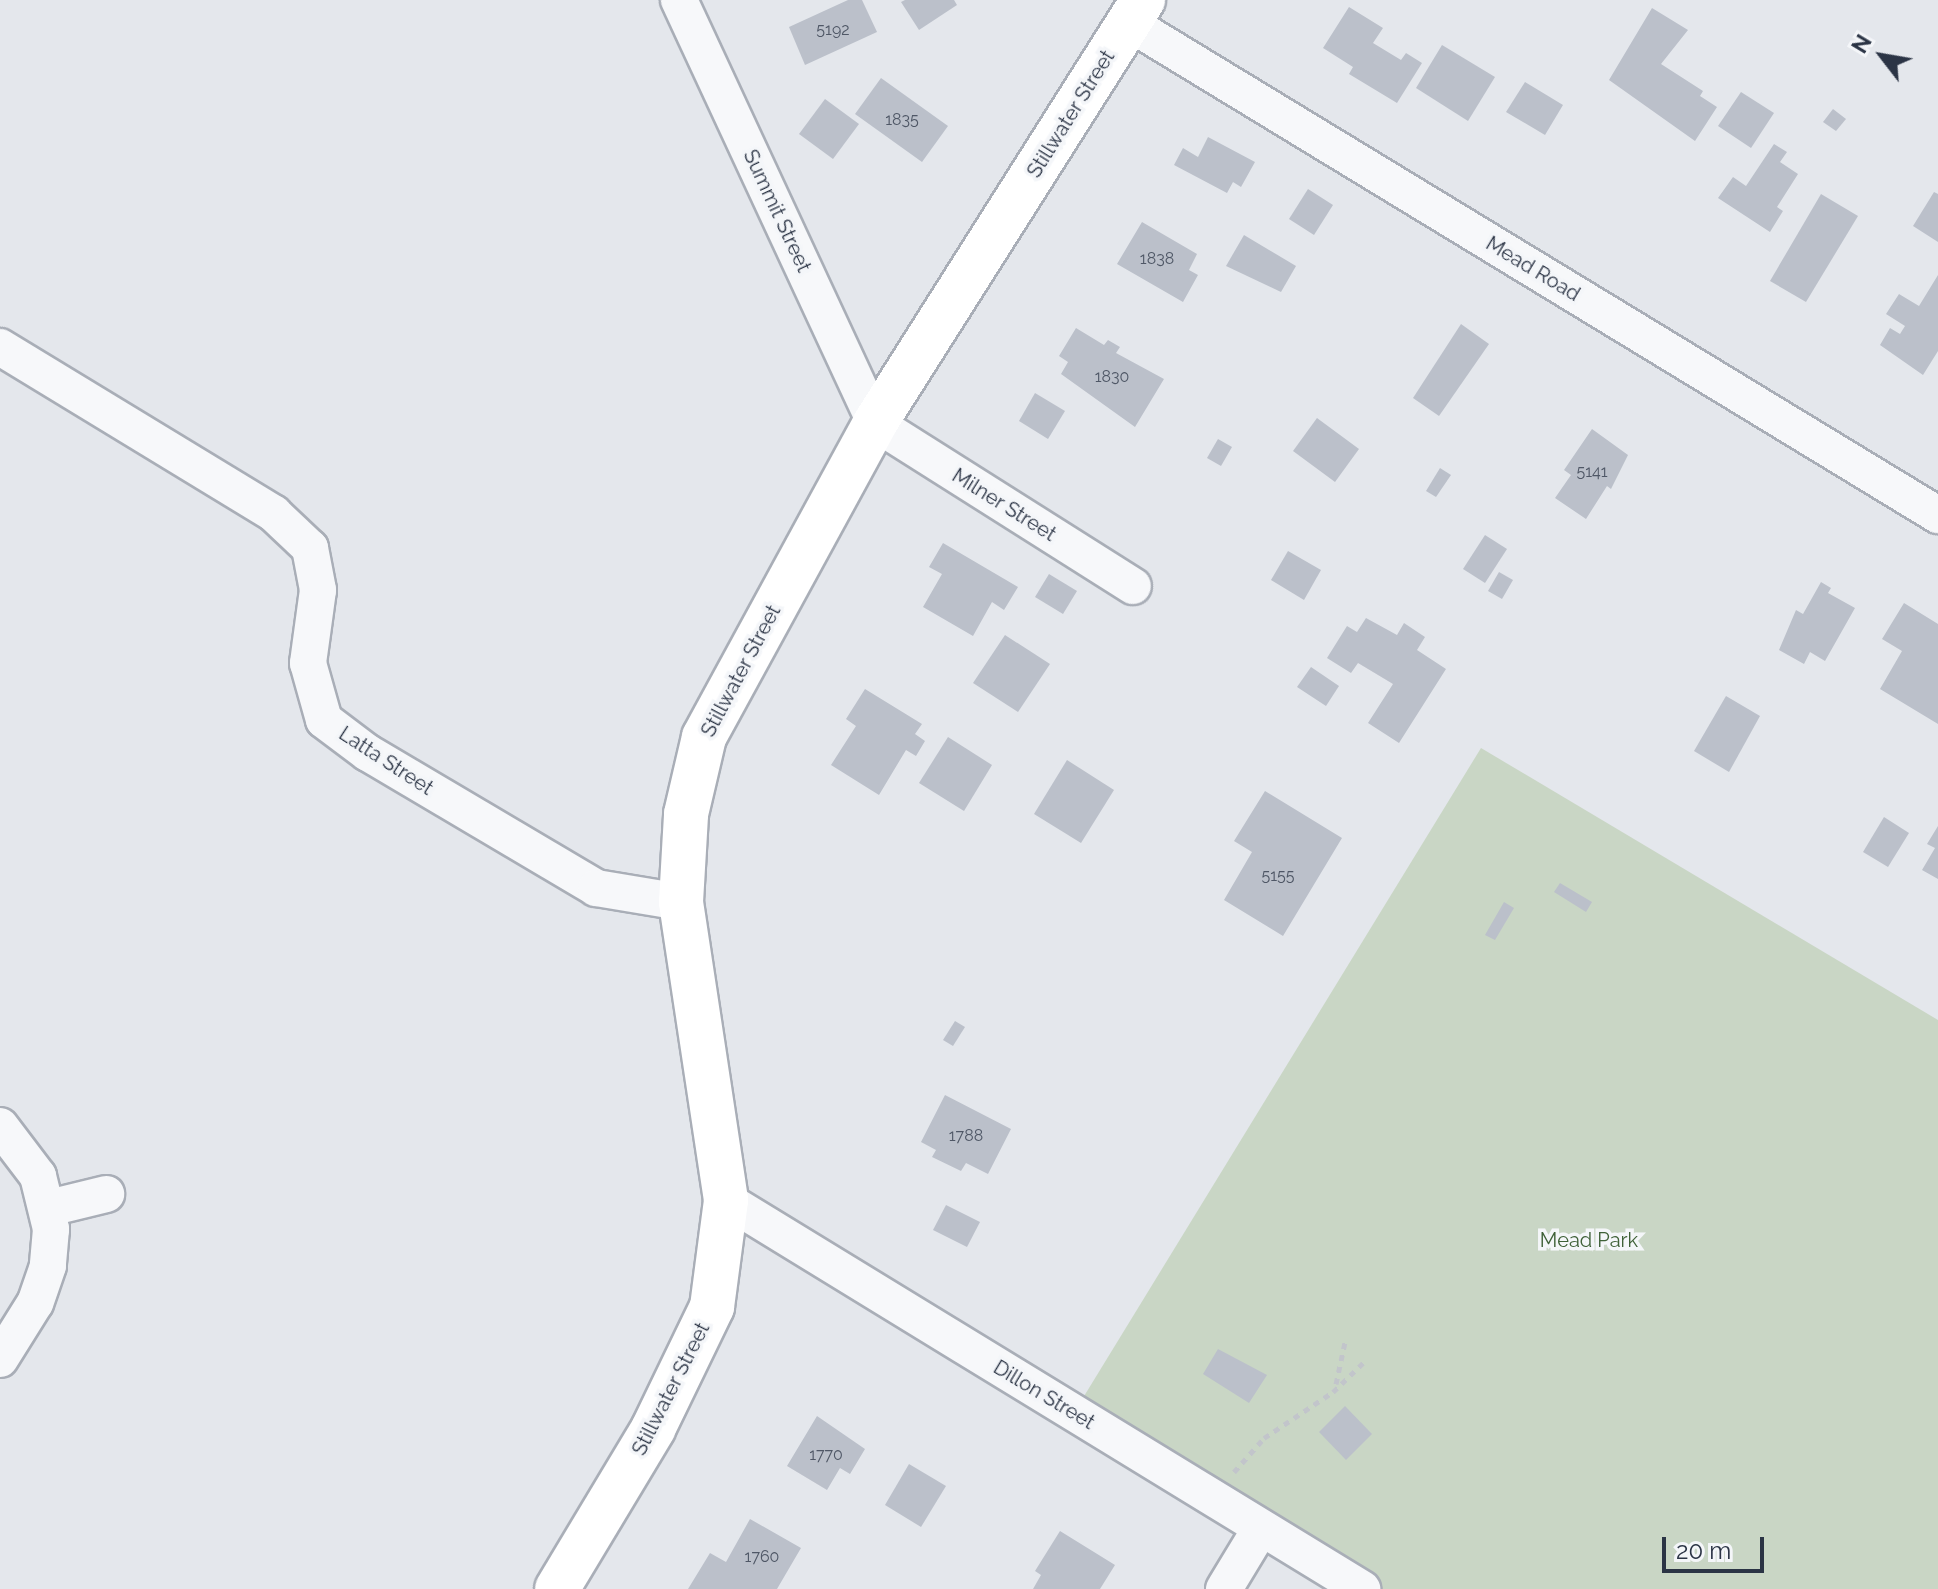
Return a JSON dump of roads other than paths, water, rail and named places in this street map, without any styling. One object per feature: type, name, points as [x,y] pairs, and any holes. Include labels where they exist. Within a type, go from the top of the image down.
[{"type":"street","name":"Summit Street","points":[[679,0],[875,423]]},
{"type":"street","name":"Stillwater Street","points":[[557,1589],[653,1429],[712,1307],[726,1200],[681,902],[686,814],[704,737],[875,423],[1136,12]]},
{"type":"street","name":"Mead Road","points":[[1136,12],[1938,515]]},
{"type":"street","name":"Latta Street","points":[[0,347],[273,513],[310,548],[318,590],[308,663],[324,720],[368,753],[596,888],[681,902]]},
{"type":"street","name":"Milner Street","points":[[875,423],[1133,586]]},
{"type":"street","points":[[0,1126],[38,1176],[49,1208],[48,1266],[35,1303],[0,1359]]},
{"type":"street","points":[[49,1208],[106,1194]]},
{"type":"street","name":"Dillon Street","points":[[726,1200],[1362,1589]]},
{"type":"street","points":[[1224,1589],[1261,1528]]},
{"type":"park label","name":"Mead Park","points":[[1589,1240]]}]
